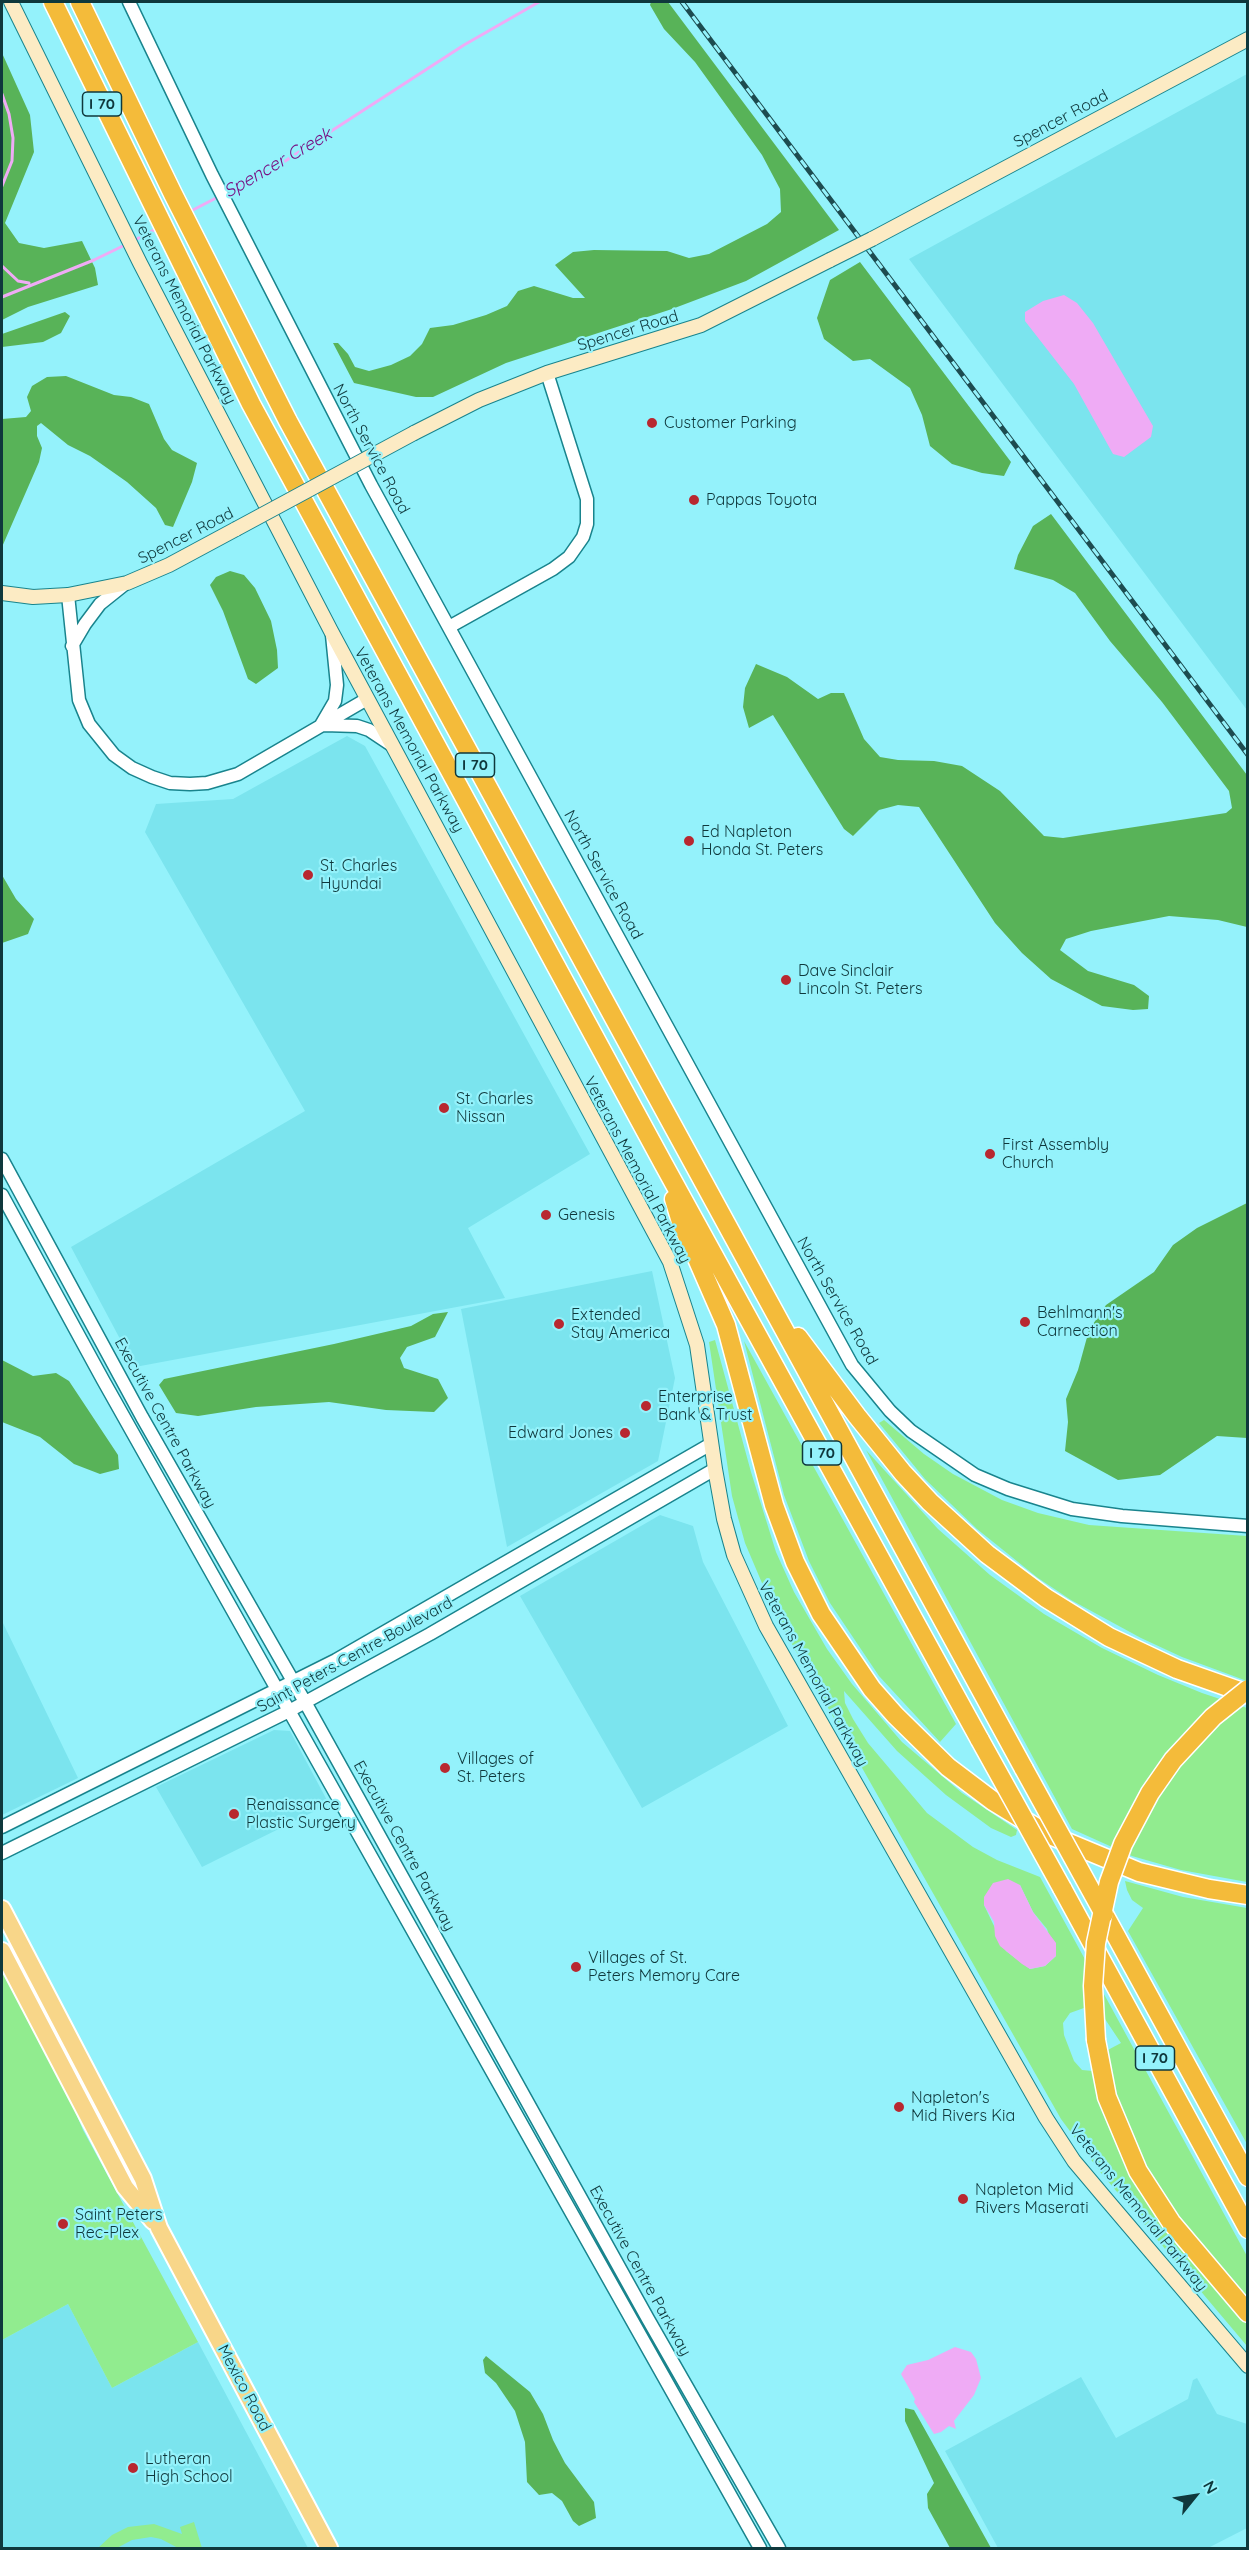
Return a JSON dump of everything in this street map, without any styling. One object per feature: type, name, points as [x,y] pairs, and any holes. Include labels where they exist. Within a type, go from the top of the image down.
[{"type":"highway","name":"I 70","points":[[53,2],[251,404],[664,1165],[1248,2229]]},
{"type":"highway","name":"I 70","points":[[80,2],[173,194],[293,431],[1248,2177]]},
{"type":"highway","points":[[664,1165],[681,1222],[726,1325],[768,1485],[783,1530],[821,1614],[872,1689],[948,1767],[993,1801],[1046,1833],[1093,1855],[1139,1872],[1209,1889],[1248,1894]]},
{"type":"highway","points":[[762,1290],[903,1473],[930,1502],[987,1554],[1046,1598],[1109,1637],[1177,1669],[1248,1694]]},
{"type":"highway","points":[[1248,1689],[1213,1717],[1173,1761],[1144,1802],[1123,1844],[1109,1882],[1096,1943],[1092,1986],[1096,2040],[1107,2097],[1138,2171],[1171,2222],[1248,2313]]},
{"type":"main road","name":"Veterans Memorial Parkway","points":[[11,2],[140,263],[331,631],[670,1262],[697,1345],[715,1469],[734,1555],[766,1626],[1046,2118],[1074,2161],[1248,2366]]},
{"type":"main road","name":"Spencer Road","points":[[2,593],[33,597],[68,595],[127,584],[170,565],[479,400],[547,373],[701,325],[872,239],[1248,39]]},
{"type":"main road","name":"Mexico Road","points":[[2,1909],[143,2179],[159,2228],[329,2548]]},
{"type":"main road","name":"Mexico Road","points":[[2,1951],[125,2187],[159,2228]]},
{"type":"street","name":"North Service Road","points":[[129,2],[212,174],[366,475],[852,1365],[878,1398],[911,1431],[975,1475],[1036,1500],[1072,1509],[1122,1516],[1248,1526]]},
{"type":"street","points":[[449,627],[553,569],[569,557],[582,537],[587,524],[587,499],[547,373]]},
{"type":"street","points":[[72,646],[100,604],[127,584]]},
{"type":"street","points":[[68,595],[79,700],[89,724],[114,755],[132,768],[152,777],[170,783],[190,784],[238,774],[367,699]]},
{"type":"street","points":[[320,726],[335,701],[337,685],[331,631]]},
{"type":"street","points":[[320,726],[357,726],[369,730],[393,746]]},
{"type":"street","name":"Executive Centre Parkway","points":[[2,1159],[142,1417],[294,1682],[648,2319],[779,2548]]},
{"type":"street","name":"Executive Centre Parkway","points":[[2,1195],[289,1711],[760,2548]]},
{"type":"street","name":"Saint Peters Centre Boulevard","points":[[2,1827],[294,1682],[399,1625],[711,1444]]},
{"type":"street","name":"Saint Peters Centre Boulevard","points":[[2,1853],[289,1711],[430,1634],[715,1469]]},
{"type":"shaded area","points":[[1247,74],[1247,710],[909,259]]},
{"type":"shaded area","points":[[1064,295],[1077,303],[1093,323],[1153,426],[1151,437],[1124,457],[1113,454],[1074,384],[1025,321],[1025,312],[1043,301]]},
{"type":"shaded area","points":[[347,736],[365,746],[590,1154],[468,1228],[505,1298],[135,1367],[71,1247],[305,1111],[145,832],[156,804],[233,799]]},
{"type":"shaded area","points":[[652,1271],[675,1378],[658,1461],[507,1547],[461,1309]]},
{"type":"shaded area","points":[[660,1515],[693,1526],[703,1562],[788,1726],[642,1808],[520,1596]]},
{"type":"shaded area","points":[[2,1621],[78,1778],[2,1815]]},
{"type":"shaded area","points":[[274,1730],[290,1731],[329,1804],[202,1867],[156,1787]]},
{"type":"shaded area","points":[[1008,1879],[1020,1885],[1033,1912],[1056,1943],[1056,1956],[1045,1966],[1030,1969],[1000,1946],[995,1936],[994,1922],[984,1905],[984,1897],[993,1883]]},
{"type":"shaded area","name":"Lutheran High School","points":[[68,2304],[112,2388],[198,2342],[308,2548],[2,2548],[2,2340]]},
{"type":"shaded area","points":[[955,2347],[971,2352],[976,2359],[981,2378],[974,2395],[954,2421],[956,2429],[949,2426],[934,2434],[914,2402],[915,2399],[901,2374],[907,2365],[928,2360]]},
{"type":"shaded area","points":[[1081,2377],[1116,2438],[1188,2399],[1193,2380],[1197,2378],[1217,2414],[1247,2424],[1247,2528],[1208,2548],[998,2548],[945,2451]]},
{"type":"green space","points":[[651,2],[668,2],[839,230],[746,281],[672,309],[506,363],[433,397],[416,397],[354,383],[333,343],[338,343],[348,354],[355,367],[369,371],[391,365],[410,356],[422,344],[430,328],[453,325],[486,315],[507,306],[518,291],[534,286],[573,298],[585,298],[555,265],[573,252],[667,251],[689,258],[709,254],[767,224],[781,212],[780,189],[762,155],[695,62],[664,29],[650,5]]},
{"type":"green space","points":[[2,53],[30,115],[34,152],[5,223],[19,243],[44,248],[82,241],[95,268],[98,285],[28,307],[2,320]]},
{"type":"green space","points":[[860,262],[1011,462],[1004,476],[982,473],[952,464],[930,446],[922,415],[910,388],[870,359],[853,361],[824,339],[817,318],[830,280]]},
{"type":"green space","points":[[65,312],[70,316],[61,333],[43,342],[2,347],[2,334]]},
{"type":"green space","points":[[66,376],[114,395],[131,397],[149,404],[164,439],[172,450],[197,463],[192,482],[173,527],[165,525],[156,508],[127,482],[90,456],[68,445],[41,423],[37,426],[37,436],[42,448],[39,462],[2,547],[2,419],[26,417],[31,411],[27,397],[32,386],[47,377]]},
{"type":"green space","points":[[1051,514],[1247,775],[1247,927],[1218,920],[1169,916],[1091,931],[1066,939],[1060,950],[1088,971],[1134,985],[1149,996],[1148,1009],[1133,1010],[1102,1006],[1051,979],[1022,953],[995,923],[919,807],[898,805],[879,810],[853,836],[844,829],[773,715],[749,728],[743,707],[745,688],[756,664],[787,677],[818,699],[831,693],[844,693],[864,739],[880,757],[934,761],[962,766],[1000,791],[1044,836],[1063,838],[1226,813],[1232,808],[1229,791],[1162,702],[1110,641],[1075,593],[1053,580],[1014,569],[1018,555],[1033,526]]},
{"type":"green space","points":[[230,571],[244,575],[255,588],[271,621],[278,668],[256,684],[248,679],[223,611],[210,585],[216,577]]},
{"type":"green space","points":[[2,875],[16,899],[34,919],[28,934],[2,943]]},
{"type":"green space","points":[[1247,1203],[1247,1438],[1217,1436],[1160,1475],[1118,1480],[1065,1451],[1068,1422],[1066,1399],[1078,1370],[1089,1330],[1106,1305],[1154,1272],[1173,1245],[1197,1228]]},
{"type":"green space","points":[[448,1312],[435,1337],[407,1347],[400,1358],[404,1368],[438,1379],[448,1398],[434,1412],[386,1410],[329,1402],[256,1407],[198,1416],[176,1413],[159,1385],[164,1379],[411,1326],[433,1314]]},
{"type":"green space","points":[[715,1340],[751,1472],[776,1552],[794,1592],[827,1649],[852,1684],[902,1742],[962,1793],[1017,1830],[1016,1835],[1011,1837],[991,1828],[946,1795],[897,1751],[844,1691],[845,1703],[853,1719],[868,1743],[927,1813],[973,1847],[997,1860],[1040,1877],[1247,2256],[1247,2303],[1178,2220],[1148,2176],[1118,2107],[1104,2052],[1121,2043],[1095,2004],[1070,2013],[1063,2023],[1064,2035],[1074,2061],[1082,2070],[1093,2071],[1103,2108],[1175,2238],[1247,2323],[1247,2346],[1101,2173],[1061,2119],[776,1616],[745,1543],[732,1496],[709,1342]],"holes":[[[1020,1885],[1033,1912],[1047,1929],[1056,1956],[1045,1966],[1030,1969],[1006,1951],[984,1905]]]},
{"type":"green space","points":[[744,1341],[956,1724],[940,1742],[879,1676],[830,1603],[809,1561],[784,1495]]},
{"type":"green space","points":[[2,1360],[33,1376],[56,1373],[69,1381],[118,1455],[119,1469],[100,1474],[74,1464],[40,1437],[2,1422]]},
{"type":"green space","points":[[884,1420],[924,1454],[953,1474],[1002,1500],[1038,1513],[1089,1525],[1247,1536],[1247,1681],[1182,1657],[1141,1638],[1071,1600],[1038,1578],[977,1529],[925,1479],[879,1423]]},
{"type":"green space","points":[[866,1450],[938,1529],[990,1575],[1044,1614],[1102,1648],[1158,1675],[1247,1708],[1247,1882],[1181,1870],[1132,1856],[1072,1829]]},
{"type":"green space","points":[[1125,1881],[1183,1897],[1247,1908],[1247,2144],[1128,1931],[1143,1908],[1132,1900]]},
{"type":"green space","points":[[2,1967],[69,2097],[83,2130],[198,2342],[112,2388],[68,2304],[2,2340]]},
{"type":"green space","points":[[486,2356],[530,2392],[543,2414],[565,2463],[594,2502],[596,2518],[579,2526],[573,2521],[562,2501],[552,2493],[539,2495],[527,2482],[525,2442],[515,2411],[496,2383],[485,2373],[483,2360]]},
{"type":"green space","points":[[905,2408],[914,2410],[991,2548],[950,2548],[928,2508],[927,2494],[934,2483],[905,2421]]},
{"type":"green space","points":[[194,2522],[202,2548],[178,2548],[161,2539],[151,2537],[132,2540],[117,2548],[98,2548],[112,2535],[128,2527],[154,2524],[182,2534],[180,2527]]},
{"type":"waterway","name":"Spencer Creek","points":[[226,193],[262,176],[464,45],[539,2]]},
{"type":"waterway","points":[[2,94],[9,114],[13,138],[12,161],[2,186]]},
{"type":"waterway","name":"Spencer Creek","points":[[189,212],[220,196]]},
{"type":"waterway","name":"Spencer Creek","points":[[133,241],[156,229]]},
{"type":"waterway","name":"Spencer Creek","points":[[2,297],[94,260],[127,244]]},
{"type":"waterway","points":[[2,266],[18,281],[29,283]]},
{"type":"railway","points":[[682,2],[1248,755]]},
{"type":"place","name":"Customer Parking","points":[[652,423]]},
{"type":"place","name":"Pappas Toyota","points":[[694,500]]},
{"type":"place","name":"Ed Napleton Honda St. Peters","points":[[689,841]]},
{"type":"place","name":"St. Charles Hyundai","points":[[308,875]]},
{"type":"place","name":"Dave Sinclair Lincoln St. Peters","points":[[786,980]]},
{"type":"place","name":"St. Charles Nissan","points":[[444,1108]]},
{"type":"place","name":"First Assembly Church","points":[[990,1154]]},
{"type":"place","name":"Genesis","points":[[546,1215]]},
{"type":"place","name":"Behlmann's Carnection","points":[[1025,1322]]},
{"type":"place","name":"Extended Stay America","points":[[559,1324]]},
{"type":"place","name":"Enterprise Bank & Trust","points":[[646,1406]]},
{"type":"place","name":"Edward Jones","points":[[625,1433]]},
{"type":"place","name":"Villages of St. Peters","points":[[445,1768]]},
{"type":"place","name":"Renaissance Plastic Surgery","points":[[234,1814]]},
{"type":"place","name":"Villages of St. Peters Memory Care","points":[[576,1967]]},
{"type":"place","name":"Napleton's Mid Rivers Kia","points":[[899,2107]]},
{"type":"place","name":"Napleton Mid Rivers Maserati","points":[[963,2199]]},
{"type":"place","name":"Saint Peters Rec-Plex","points":[[63,2224]]},
{"type":"place","name":"Lutheran High School","points":[[133,2468]]}]
